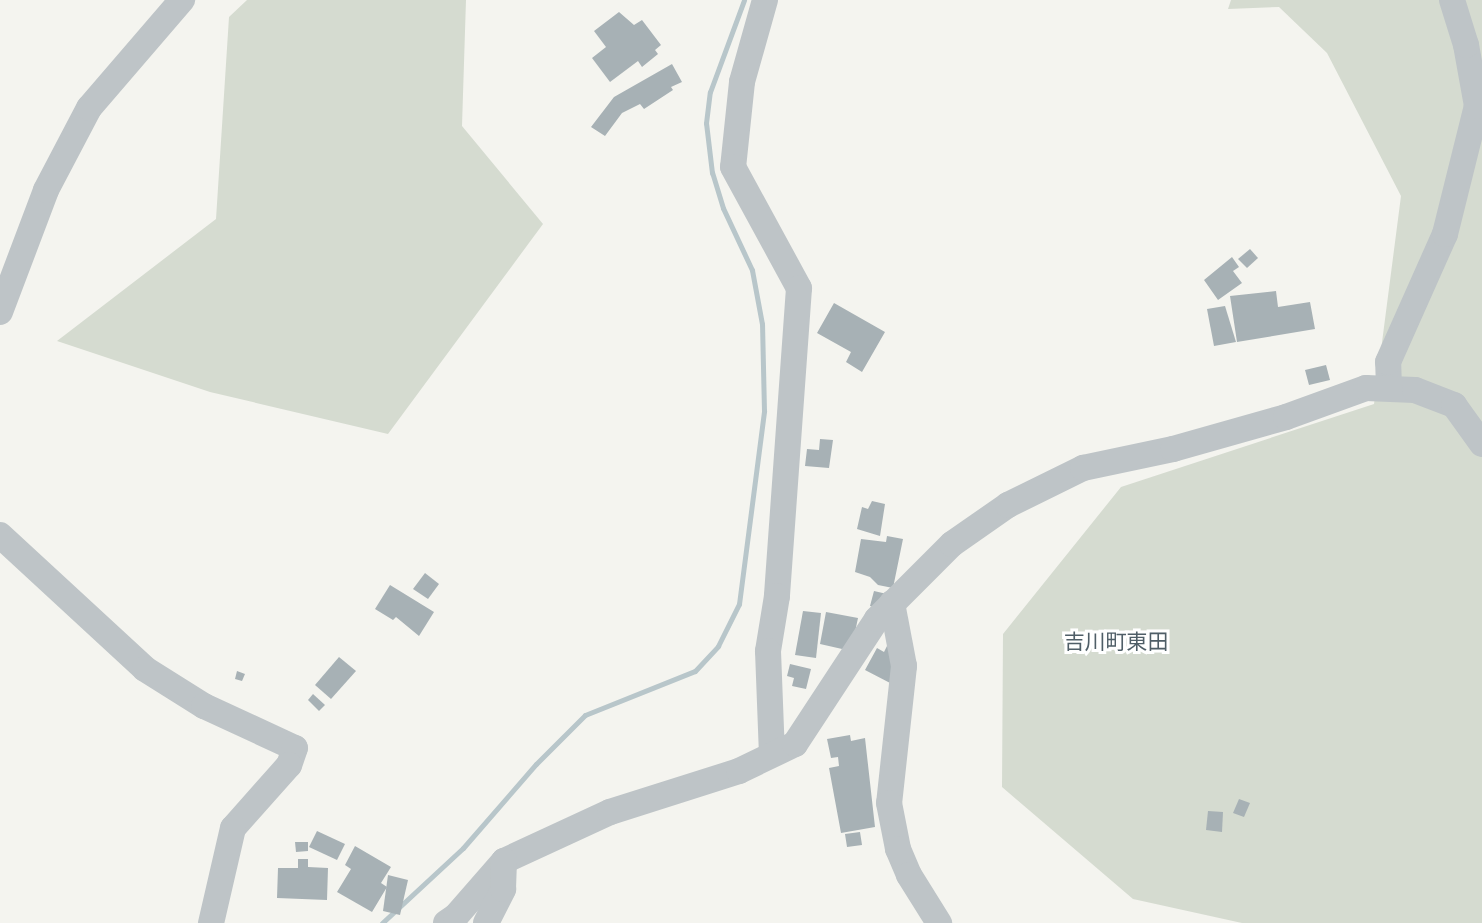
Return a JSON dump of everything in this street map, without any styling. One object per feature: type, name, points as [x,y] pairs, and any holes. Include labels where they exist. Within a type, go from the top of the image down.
[{"type":"street","points":[[0,312],[46,190],[89,108],[182,0]]},
{"type":"street","points":[[765,0],[742,82],[733,167],[799,288],[779,572],[768,651],[772,753]]},
{"type":"street","points":[[1389,387],[1388,362],[1445,234],[1477,106],[1466,45],[1452,0]]},
{"type":"street","points":[[446,923],[456,916],[504,861],[610,812],[738,771],[795,744],[850,657],[892,603],[952,544],[1008,505],[1083,468],[1173,449],[1286,417],[1366,388],[1389,387],[1414,390],[1454,405],[1482,444]]},
{"type":"street","points":[[0,535],[145,669],[204,706],[295,748],[289,765],[233,828],[211,923]]},
{"type":"street","points":[[892,603],[904,666],[889,803],[898,849],[909,875],[939,923]]},
{"type":"street","points":[[486,923],[503,889],[504,861]]},
{"type":"shaded area","points":[[247,0],[466,0],[462,126],[543,224],[388,434],[210,392],[57,341],[216,219],[229,17]]},
{"type":"shaded area","points":[[1231,0],[1482,0],[1482,923],[1242,923],[1133,899],[1002,787],[1003,634],[1121,487],[1374,404],[1401,196],[1327,53],[1279,7],[1228,9]]},
{"type":"building","points":[[619,12],[634,25],[642,20],[661,45],[655,50],[658,54],[642,67],[638,61],[610,82],[592,58],[606,47],[594,31]]},
{"type":"building","points":[[672,64],[682,82],[671,87],[673,90],[644,109],[640,104],[622,113],[605,136],[591,127],[614,97]]},
{"type":"building","points":[[1250,249],[1258,258],[1247,268],[1238,259]]},
{"type":"building","points":[[1232,257],[1239,267],[1233,271],[1242,283],[1218,300],[1204,280]]},
{"type":"building","points":[[1276,291],[1278,307],[1310,302],[1315,329],[1237,342],[1230,296]]},
{"type":"building","points":[[834,303],[885,332],[862,372],[846,362],[851,352],[817,333]]},
{"type":"building","points":[[1225,306],[1236,342],[1214,346],[1207,309]]},
{"type":"building","points":[[1326,365],[1330,380],[1309,385],[1305,370]]},
{"type":"building","points":[[820,439],[833,440],[829,468],[805,466],[807,449],[819,450]]},
{"type":"building","points":[[872,501],[885,504],[880,536],[857,529],[862,507],[868,509]]},
{"type":"building","points":[[887,536],[903,539],[893,588],[878,585],[870,577],[855,572],[861,539],[886,542]]},
{"type":"building","points":[[425,573],[439,584],[428,599],[413,589]]},
{"type":"building","points":[[390,585],[434,612],[419,636],[396,617],[393,620],[375,609]]},
{"type":"building","points":[[874,591],[887,594],[883,609],[870,606]]},
{"type":"building","points":[[803,611],[821,613],[816,658],[795,655]]},
{"type":"building","points":[[826,612],[858,618],[851,651],[820,644]]},
{"type":"building","points":[[888,644],[901,667],[892,684],[865,670],[877,648],[884,652]]},
{"type":"building","points":[[339,657],[356,671],[331,699],[315,685]]},
{"type":"building","points":[[790,664],[811,669],[806,689],[792,686],[794,678],[787,676]]},
{"type":"building","points":[[237,671],[245,674],[242,681],[235,679]]},
{"type":"building","points":[[313,694],[325,705],[319,711],[308,700]]},
{"type":"building","points":[[850,735],[851,741],[865,738],[875,827],[841,833],[829,768],[839,766],[838,757],[831,758],[827,739]]},
{"type":"building","points":[[1239,799],[1250,803],[1244,817],[1233,813]]},
{"type":"building","points":[[1208,811],[1223,812],[1222,832],[1206,830]]},
{"type":"building","points":[[317,831],[345,844],[337,860],[309,847]]},
{"type":"building","points":[[860,832],[862,845],[847,847],[845,834]]},
{"type":"building","points":[[295,842],[308,842],[308,851],[296,852]]},
{"type":"building","points":[[355,846],[391,867],[381,883],[387,887],[372,912],[337,892],[351,869],[345,865]]},
{"type":"building","points":[[298,859],[308,859],[308,867],[328,868],[327,900],[277,898],[278,868],[298,868]]},
{"type":"building","points":[[388,875],[408,880],[400,915],[383,911]]},
{"type":"waterway","points":[[382,923],[463,848],[536,764],[585,715],[695,671],[718,646],[739,604],[764,411],[762,324],[752,270],[723,208],[712,173],[706,123],[710,92],[744,0]]},
{"type":"district","name":"吉川町東田","points":[[1116,643]]}]
